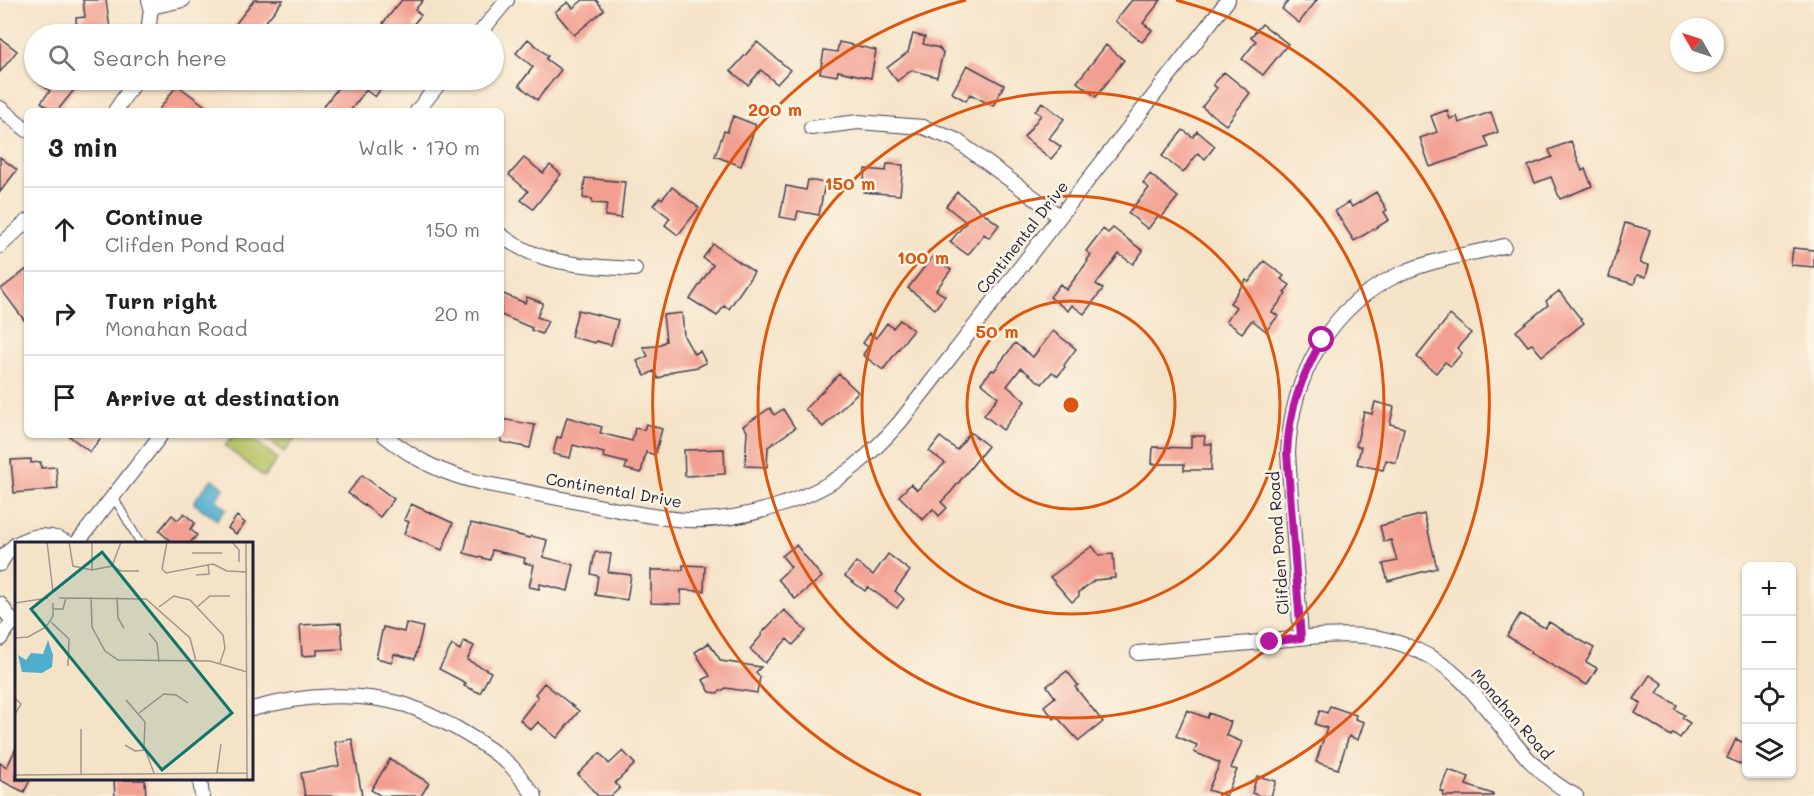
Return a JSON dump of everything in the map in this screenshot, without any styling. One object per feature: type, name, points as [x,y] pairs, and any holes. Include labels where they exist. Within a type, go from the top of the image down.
[{"type":"street","points":[[149,24],[150,4],[183,0]]},
{"type":"street","points":[[487,24],[507,0]]},
{"type":"street","name":"Continental Drive","points":[[388,438],[426,464],[455,477],[656,517],[690,520],[726,517],[760,511],[821,488],[853,468],[900,422],[1228,0]]},
{"type":"street","points":[[117,108],[129,90]]},
{"type":"street","points":[[419,108],[434,90]]},
{"type":"street","points":[[0,108],[24,128]]},
{"type":"street","points":[[811,128],[858,122],[923,127],[956,140],[1059,216]]},
{"type":"street","points":[[0,246],[7,242],[24,223]]},
{"type":"street","points":[[504,237],[535,254],[569,264],[635,269]]},
{"type":"street","name":"Clifden Pond Road","points":[[1301,638],[1287,453],[1288,428],[1293,408],[1310,362],[1322,340],[1339,318],[1363,297],[1384,283],[1402,273],[1423,266],[1504,246]]},
{"type":"street","points":[[78,542],[159,438]]},
{"type":"street","points":[[24,542],[35,536],[47,536],[67,542]]},
{"type":"street","points":[[0,604],[15,622],[0,639]]},
{"type":"street","name":"Monahan Road","points":[[1138,653],[1301,638],[1365,636],[1407,647],[1434,659],[1449,669],[1482,702],[1525,757],[1559,788],[1576,796]]},
{"type":"street","points":[[254,709],[297,699],[332,696],[368,698],[406,705],[434,716],[474,738],[512,767],[535,796]]},
{"type":"street","points":[[200,781],[202,796]]},
{"type":"lane","points":[[113,496],[140,542]]},
{"type":"green space","points":[[232,438],[252,438],[278,459],[264,477],[225,446]]},
{"type":"green space","points":[[266,438],[295,438],[284,452]]},
{"type":"water","points":[[213,479],[224,489],[216,499],[226,509],[217,520],[194,503]]},
{"type":"building","points":[[83,0],[106,0],[109,24],[76,24],[76,18],[85,17]]},
{"type":"building","points":[[254,0],[283,0],[264,24],[236,24]]},
{"type":"building","points":[[402,0],[423,0],[415,10],[421,15],[414,24],[383,23]]},
{"type":"building","points":[[583,0],[596,0],[604,10],[574,35],[555,12],[568,2],[573,8]]},
{"type":"building","points":[[1132,0],[1161,0],[1143,23],[1152,30],[1142,42],[1115,21]]},
{"type":"building","points":[[1289,0],[1317,0],[1299,23],[1282,9]]},
{"type":"building","points":[[1262,24],[1288,44],[1263,75],[1242,59],[1256,41],[1251,37]]},
{"type":"building","points":[[913,34],[925,37],[923,44],[939,48],[943,53],[937,77],[912,70],[897,81],[887,68],[908,52]]},
{"type":"building","points":[[0,38],[17,51],[0,72]]},
{"type":"building","points":[[528,39],[548,56],[546,59],[561,70],[537,100],[519,85],[533,67],[516,53]]},
{"type":"building","points":[[757,42],[790,70],[777,84],[761,70],[748,85],[731,71]]},
{"type":"building","points":[[839,42],[876,50],[871,78],[838,71],[837,76],[820,73],[824,50],[837,52]]},
{"type":"building","points":[[1106,45],[1124,60],[1096,97],[1077,82]]},
{"type":"building","points":[[967,65],[1004,85],[993,106],[970,94],[966,101],[952,93]]},
{"type":"building","points":[[1224,72],[1250,93],[1226,125],[1202,107],[1217,88],[1213,85]]},
{"type":"building","points":[[74,90],[59,108],[49,108],[41,102],[50,91]]},
{"type":"building","points":[[173,90],[184,90],[208,108],[160,108]]},
{"type":"building","points":[[336,90],[366,90],[352,108],[322,108]]},
{"type":"building","points":[[366,90],[380,90],[375,97]]},
{"type":"building","points":[[1042,102],[1064,119],[1049,138],[1061,147],[1051,159],[1024,137],[1041,115],[1035,111]]},
{"type":"building","points":[[1447,110],[1450,119],[1457,116],[1459,123],[1491,112],[1498,132],[1485,137],[1489,147],[1430,167],[1420,138],[1437,132],[1431,116]]},
{"type":"building","points":[[733,116],[756,125],[741,166],[715,156],[724,131],[727,132]]},
{"type":"building","points":[[1183,130],[1193,137],[1197,131],[1215,146],[1205,159],[1198,153],[1183,173],[1162,156]]},
{"type":"building","points":[[1571,141],[1582,171],[1585,169],[1592,186],[1560,199],[1551,177],[1535,183],[1528,166],[1552,157],[1549,150]]},
{"type":"building","points":[[0,157],[17,170],[0,192]]},
{"type":"building","points":[[524,158],[543,173],[550,165],[561,174],[533,209],[521,200],[528,191],[509,175]]},
{"type":"building","points":[[887,164],[903,165],[900,195],[863,192],[865,169],[886,171]]},
{"type":"building","points":[[1150,174],[1178,197],[1161,218],[1158,216],[1148,229],[1128,213],[1149,188],[1143,183]]},
{"type":"building","points":[[585,178],[625,182],[621,218],[605,216],[607,204],[592,203],[592,199],[583,198]]},
{"type":"building","points":[[808,180],[825,183],[819,215],[798,211],[796,220],[780,217],[786,186],[806,190]]},
{"type":"building","points":[[672,187],[699,208],[678,235],[665,225],[670,218],[653,205],[660,197],[662,199]]},
{"type":"building","points":[[957,192],[999,225],[989,238],[984,234],[968,255],[950,242],[966,222],[946,206]]},
{"type":"building","points":[[1376,192],[1387,210],[1384,212],[1389,220],[1354,241],[1335,211],[1349,202],[1352,207]]},
{"type":"building","points":[[1625,223],[1650,230],[1640,263],[1649,265],[1646,277],[1637,275],[1634,284],[1609,277]]},
{"type":"building","points":[[1113,228],[1143,251],[1133,264],[1119,254],[1096,284],[1103,289],[1084,314],[1072,305],[1068,311],[1050,297],[1060,284],[1066,290],[1088,261],[1091,255],[1086,251],[1103,229],[1108,233]]},
{"type":"building","points":[[713,244],[754,272],[729,309],[724,306],[717,316],[690,299],[713,265],[703,258]]},
{"type":"building","points":[[1793,248],[1814,250],[1814,267],[1791,265]]},
{"type":"building","points":[[933,256],[951,270],[936,290],[945,296],[935,309],[908,288]]},
{"type":"building","points":[[1264,261],[1284,276],[1281,279],[1290,285],[1272,312],[1278,316],[1266,331],[1252,320],[1242,333],[1226,321],[1236,307],[1230,303],[1246,280],[1249,282]]},
{"type":"building","points":[[24,271],[24,320],[1,289]]},
{"type":"building","points":[[1559,291],[1584,323],[1542,356],[1532,344],[1528,346],[1516,331],[1548,305],[1546,301]]},
{"type":"building","points":[[504,294],[525,303],[527,297],[543,303],[537,317],[548,321],[542,334],[531,330],[532,328],[504,316]]},
{"type":"building","points":[[578,310],[618,320],[611,345],[571,337]]},
{"type":"building","points":[[682,313],[684,336],[694,354],[700,351],[706,363],[698,367],[673,371],[658,379],[654,371],[645,376],[637,361],[648,356],[643,347],[657,346],[666,341],[663,315]]},
{"type":"building","points":[[1450,315],[1471,333],[1457,348],[1462,353],[1451,366],[1445,362],[1436,373],[1417,357]]},
{"type":"building","points":[[900,320],[913,330],[883,370],[863,355],[868,347],[863,343],[870,333],[876,338],[887,323],[893,328]]},
{"type":"building","points":[[1053,331],[1076,349],[1058,376],[1052,372],[1042,384],[1021,368],[1007,386],[1025,401],[1003,430],[984,415],[998,397],[981,383],[992,370],[994,371],[1015,343],[1033,357]]},
{"type":"building","points":[[839,374],[858,392],[823,427],[805,409]]},
{"type":"building","points":[[1375,402],[1394,407],[1390,424],[1404,428],[1396,463],[1386,460],[1383,470],[1357,464],[1361,447],[1356,446],[1364,412],[1372,414]]},
{"type":"building","points":[[770,408],[774,415],[783,409],[795,428],[768,447],[767,467],[745,466],[747,431],[743,426]]},
{"type":"building","points":[[567,417],[602,427],[600,433],[632,441],[635,428],[644,430],[646,424],[662,429],[655,455],[646,452],[641,473],[625,469],[627,463],[603,457],[604,453],[573,445],[570,458],[553,454],[557,437],[561,438]]},
{"type":"building","points":[[504,420],[535,425],[530,448],[501,442],[501,438],[504,438]]},
{"type":"building","points":[[970,432],[988,446],[941,502],[947,508],[939,516],[933,509],[923,520],[899,496],[911,484],[917,490],[945,463],[929,451],[940,437],[957,450]]},
{"type":"building","points":[[1191,436],[1205,436],[1204,444],[1212,444],[1211,470],[1184,470],[1184,464],[1152,464],[1153,447],[1191,448]]},
{"type":"building","points":[[72,438],[101,438],[90,452]]},
{"type":"building","points":[[724,449],[725,474],[685,476],[684,450]]},
{"type":"building","points":[[31,459],[31,463],[41,462],[41,468],[56,467],[58,489],[14,493],[11,460]]},
{"type":"building","points":[[362,475],[394,499],[380,517],[348,493]]},
{"type":"building","points":[[411,504],[453,523],[442,550],[404,534],[409,522],[404,520]]},
{"type":"building","points":[[184,513],[195,523],[190,529],[197,535],[191,542],[172,542],[159,531],[172,515],[178,520]]},
{"type":"building","points":[[1424,514],[1437,568],[1388,581],[1383,564],[1397,561],[1391,540],[1384,542],[1380,526]]},
{"type":"building","points":[[237,516],[245,523],[236,534],[228,528]]},
{"type":"building","points":[[471,523],[547,540],[543,557],[574,565],[568,591],[540,584],[539,589],[529,587],[534,565],[524,563],[525,558],[492,550],[490,560],[464,553]]},
{"type":"building","points":[[796,545],[822,577],[795,599],[778,579],[791,567],[782,556]]},
{"type":"building","points":[[1092,546],[1099,555],[1113,554],[1115,578],[1095,580],[1079,592],[1079,596],[1072,602],[1050,577]]},
{"type":"building","points":[[595,552],[611,554],[608,572],[631,575],[627,600],[595,595],[598,576],[591,574]]},
{"type":"building","points":[[888,554],[910,571],[895,591],[904,599],[897,608],[868,587],[865,591],[845,576],[856,562],[873,575]]},
{"type":"building","points":[[683,565],[705,566],[704,591],[681,590],[681,604],[651,603],[651,570],[683,570]]},
{"type":"building","points":[[784,610],[806,631],[793,645],[787,639],[765,663],[750,649]]},
{"type":"building","points":[[1520,614],[1545,628],[1549,622],[1594,648],[1586,662],[1597,668],[1587,685],[1530,653],[1531,651],[1507,636]]},
{"type":"building","points":[[341,623],[343,649],[317,650],[317,655],[302,656],[300,625]]},
{"type":"building","points":[[406,623],[423,627],[415,659],[394,654],[392,662],[376,658],[383,627],[404,632]]},
{"type":"building","points":[[464,641],[474,646],[467,660],[491,672],[480,693],[464,686],[466,683],[439,669],[452,645],[460,650]]},
{"type":"building","points":[[709,643],[721,661],[761,667],[756,672],[760,677],[757,693],[726,688],[717,693],[710,692],[703,680],[710,676],[695,652]]},
{"type":"building","points":[[1067,671],[1078,685],[1075,687],[1103,722],[1079,741],[1057,717],[1054,719],[1044,706],[1055,697],[1047,686]]},
{"type":"building","points":[[1650,675],[1663,684],[1657,693],[1677,705],[1675,709],[1684,715],[1682,718],[1690,723],[1680,738],[1673,733],[1671,736],[1635,713],[1641,703],[1634,699]]},
{"type":"building","points":[[544,683],[579,711],[557,738],[538,722],[531,730],[520,720],[538,697],[535,694]]},
{"type":"building","points":[[1330,706],[1356,715],[1355,719],[1364,722],[1358,740],[1349,736],[1338,769],[1316,762],[1327,728],[1315,724],[1320,710],[1327,713]]},
{"type":"building","points":[[1187,710],[1207,718],[1209,713],[1231,722],[1226,735],[1242,742],[1231,768],[1237,770],[1226,796],[1208,790],[1220,763],[1194,752],[1197,745],[1176,736]]},
{"type":"building","points":[[352,739],[362,796],[305,796],[301,773],[339,766],[335,742]]},
{"type":"building","points":[[1736,739],[1742,742],[1742,765],[1727,758]]},
{"type":"building","points":[[15,750],[15,781],[30,781],[24,792],[0,780],[0,763],[7,767]]},
{"type":"building","points":[[623,751],[635,764],[615,783],[620,788],[611,796],[598,796],[578,774],[600,753],[609,764]]},
{"type":"building","points":[[390,759],[429,783],[421,796],[381,796],[371,790]]},
{"type":"building","points":[[1448,770],[1469,777],[1466,785],[1493,794],[1493,796],[1443,796],[1444,792],[1440,791]]},
{"type":"building","points":[[1257,776],[1276,781],[1271,796],[1252,793]]},
{"type":"building","points":[[114,781],[145,781],[146,796],[115,796]]},
{"type":"route","points":[[1270,642],[1301,638],[1287,453],[1288,428],[1300,384],[1322,340]]}]
